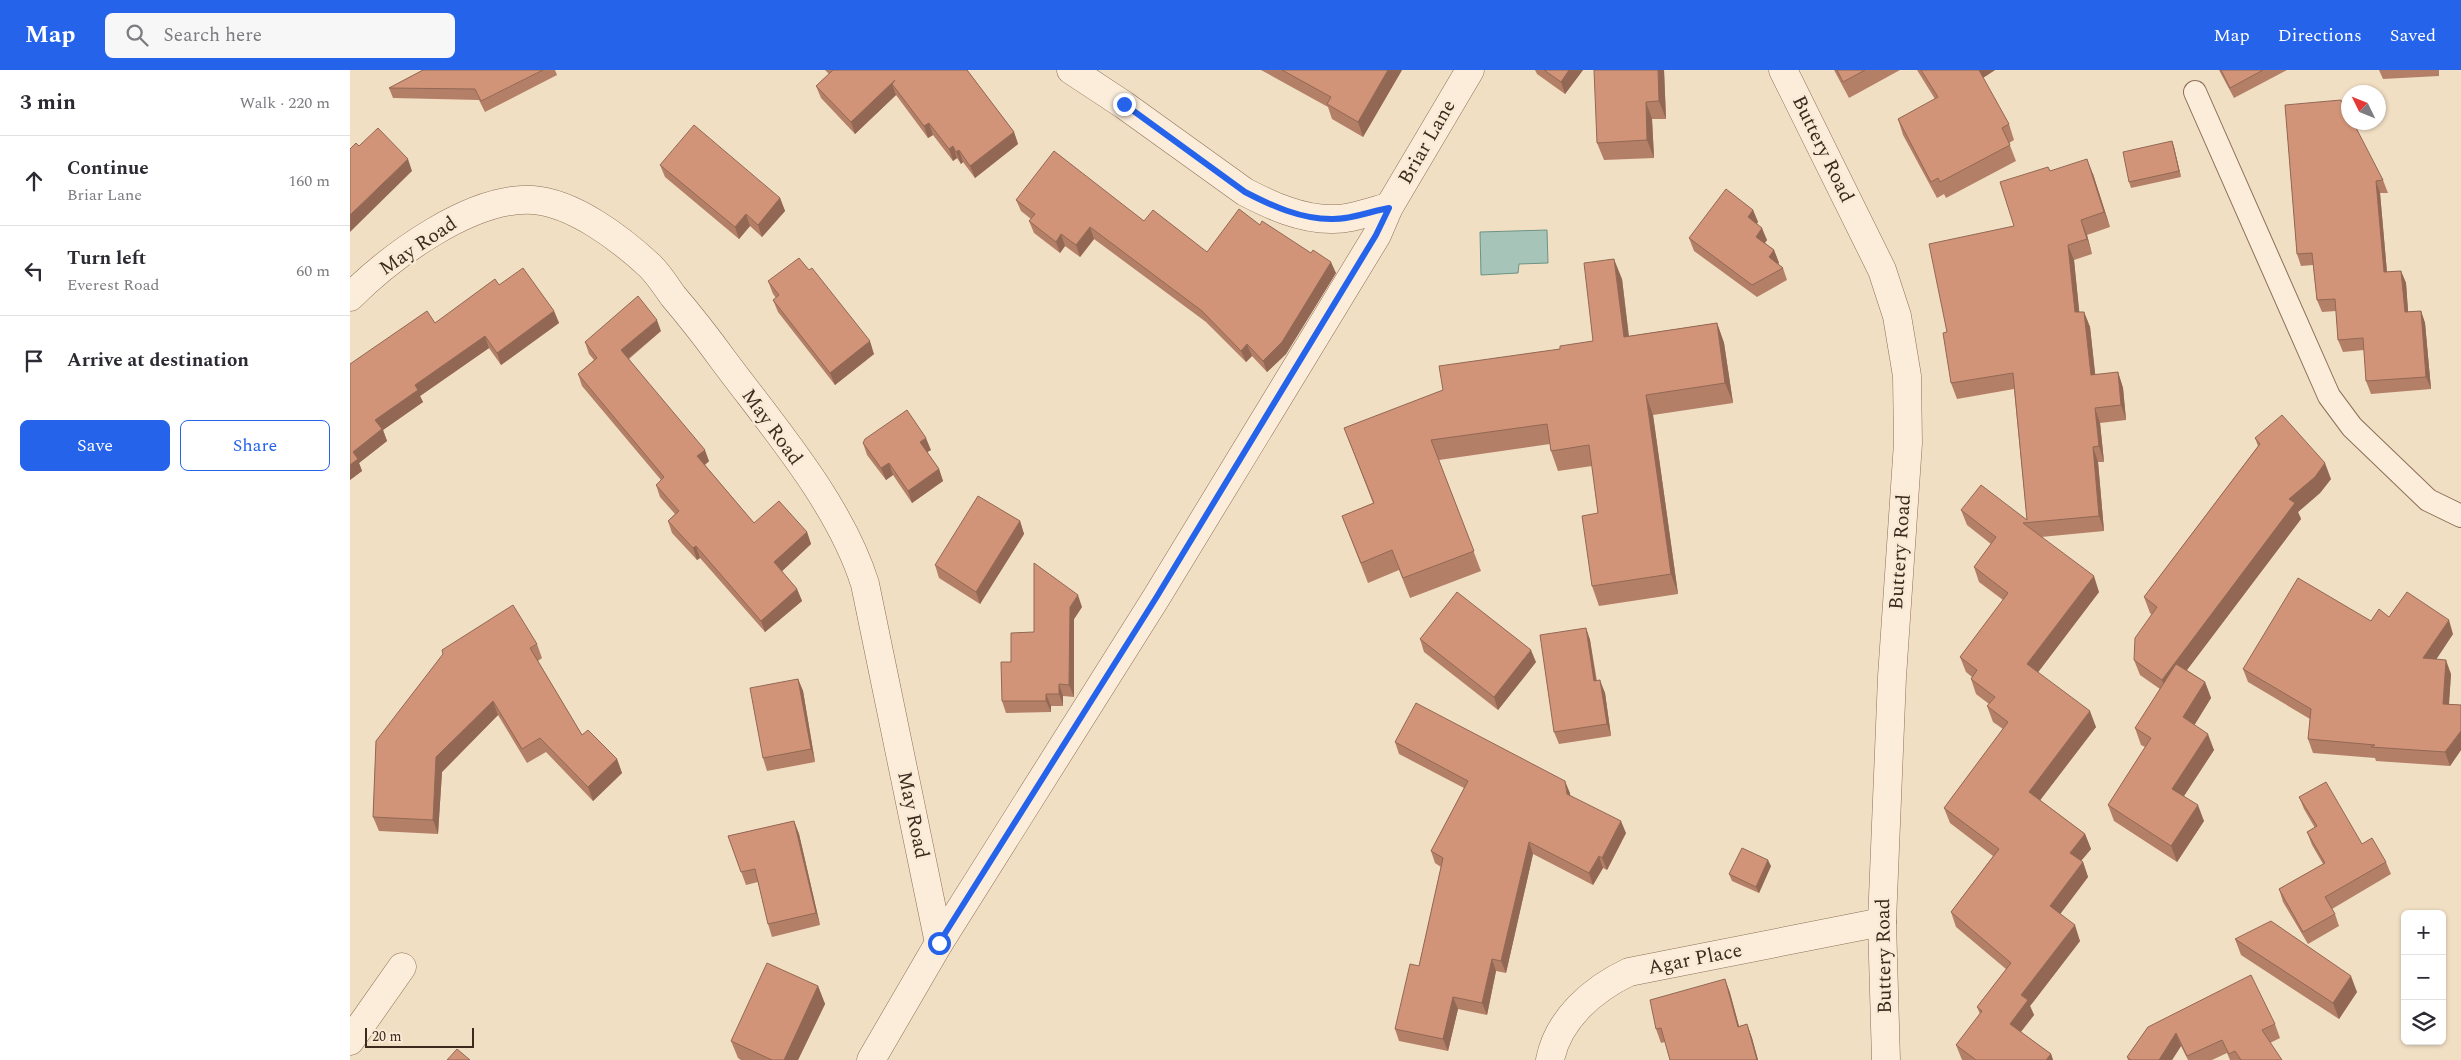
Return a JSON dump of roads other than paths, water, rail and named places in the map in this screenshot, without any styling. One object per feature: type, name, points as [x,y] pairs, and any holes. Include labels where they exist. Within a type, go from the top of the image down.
[{"type":"street","points":[[1071,70],[1124,104],[1245,192],[1264,202],[1303,216],[1333,219],[1389,208]]},
{"type":"street","name":"Briar Lane","points":[[871,1060],[939,943],[1021,815],[1186,548],[1376,235],[1389,208],[1470,70]]},
{"type":"street","name":"Buttery Road","points":[[1783,70],[1882,270],[1897,316],[1906,376],[1908,443],[1892,678],[1882,922],[1886,1060]]},
{"type":"street","name":"May Road","points":[[350,297],[411,246],[472,211],[500,204],[533,200],[566,208],[615,236],[652,268],[786,444],[836,518],[856,554],[865,584],[939,943]]},
{"type":"street","name":"Agar Place","points":[[1550,1060],[1552,1050],[1569,1019],[1589,997],[1609,982],[1629,972],[1882,922]]},
{"type":"street","points":[[350,1041],[402,967]]},
{"type":"lane","points":[[2195,92],[2329,396],[2352,427],[2428,500],[2461,516]]}]
